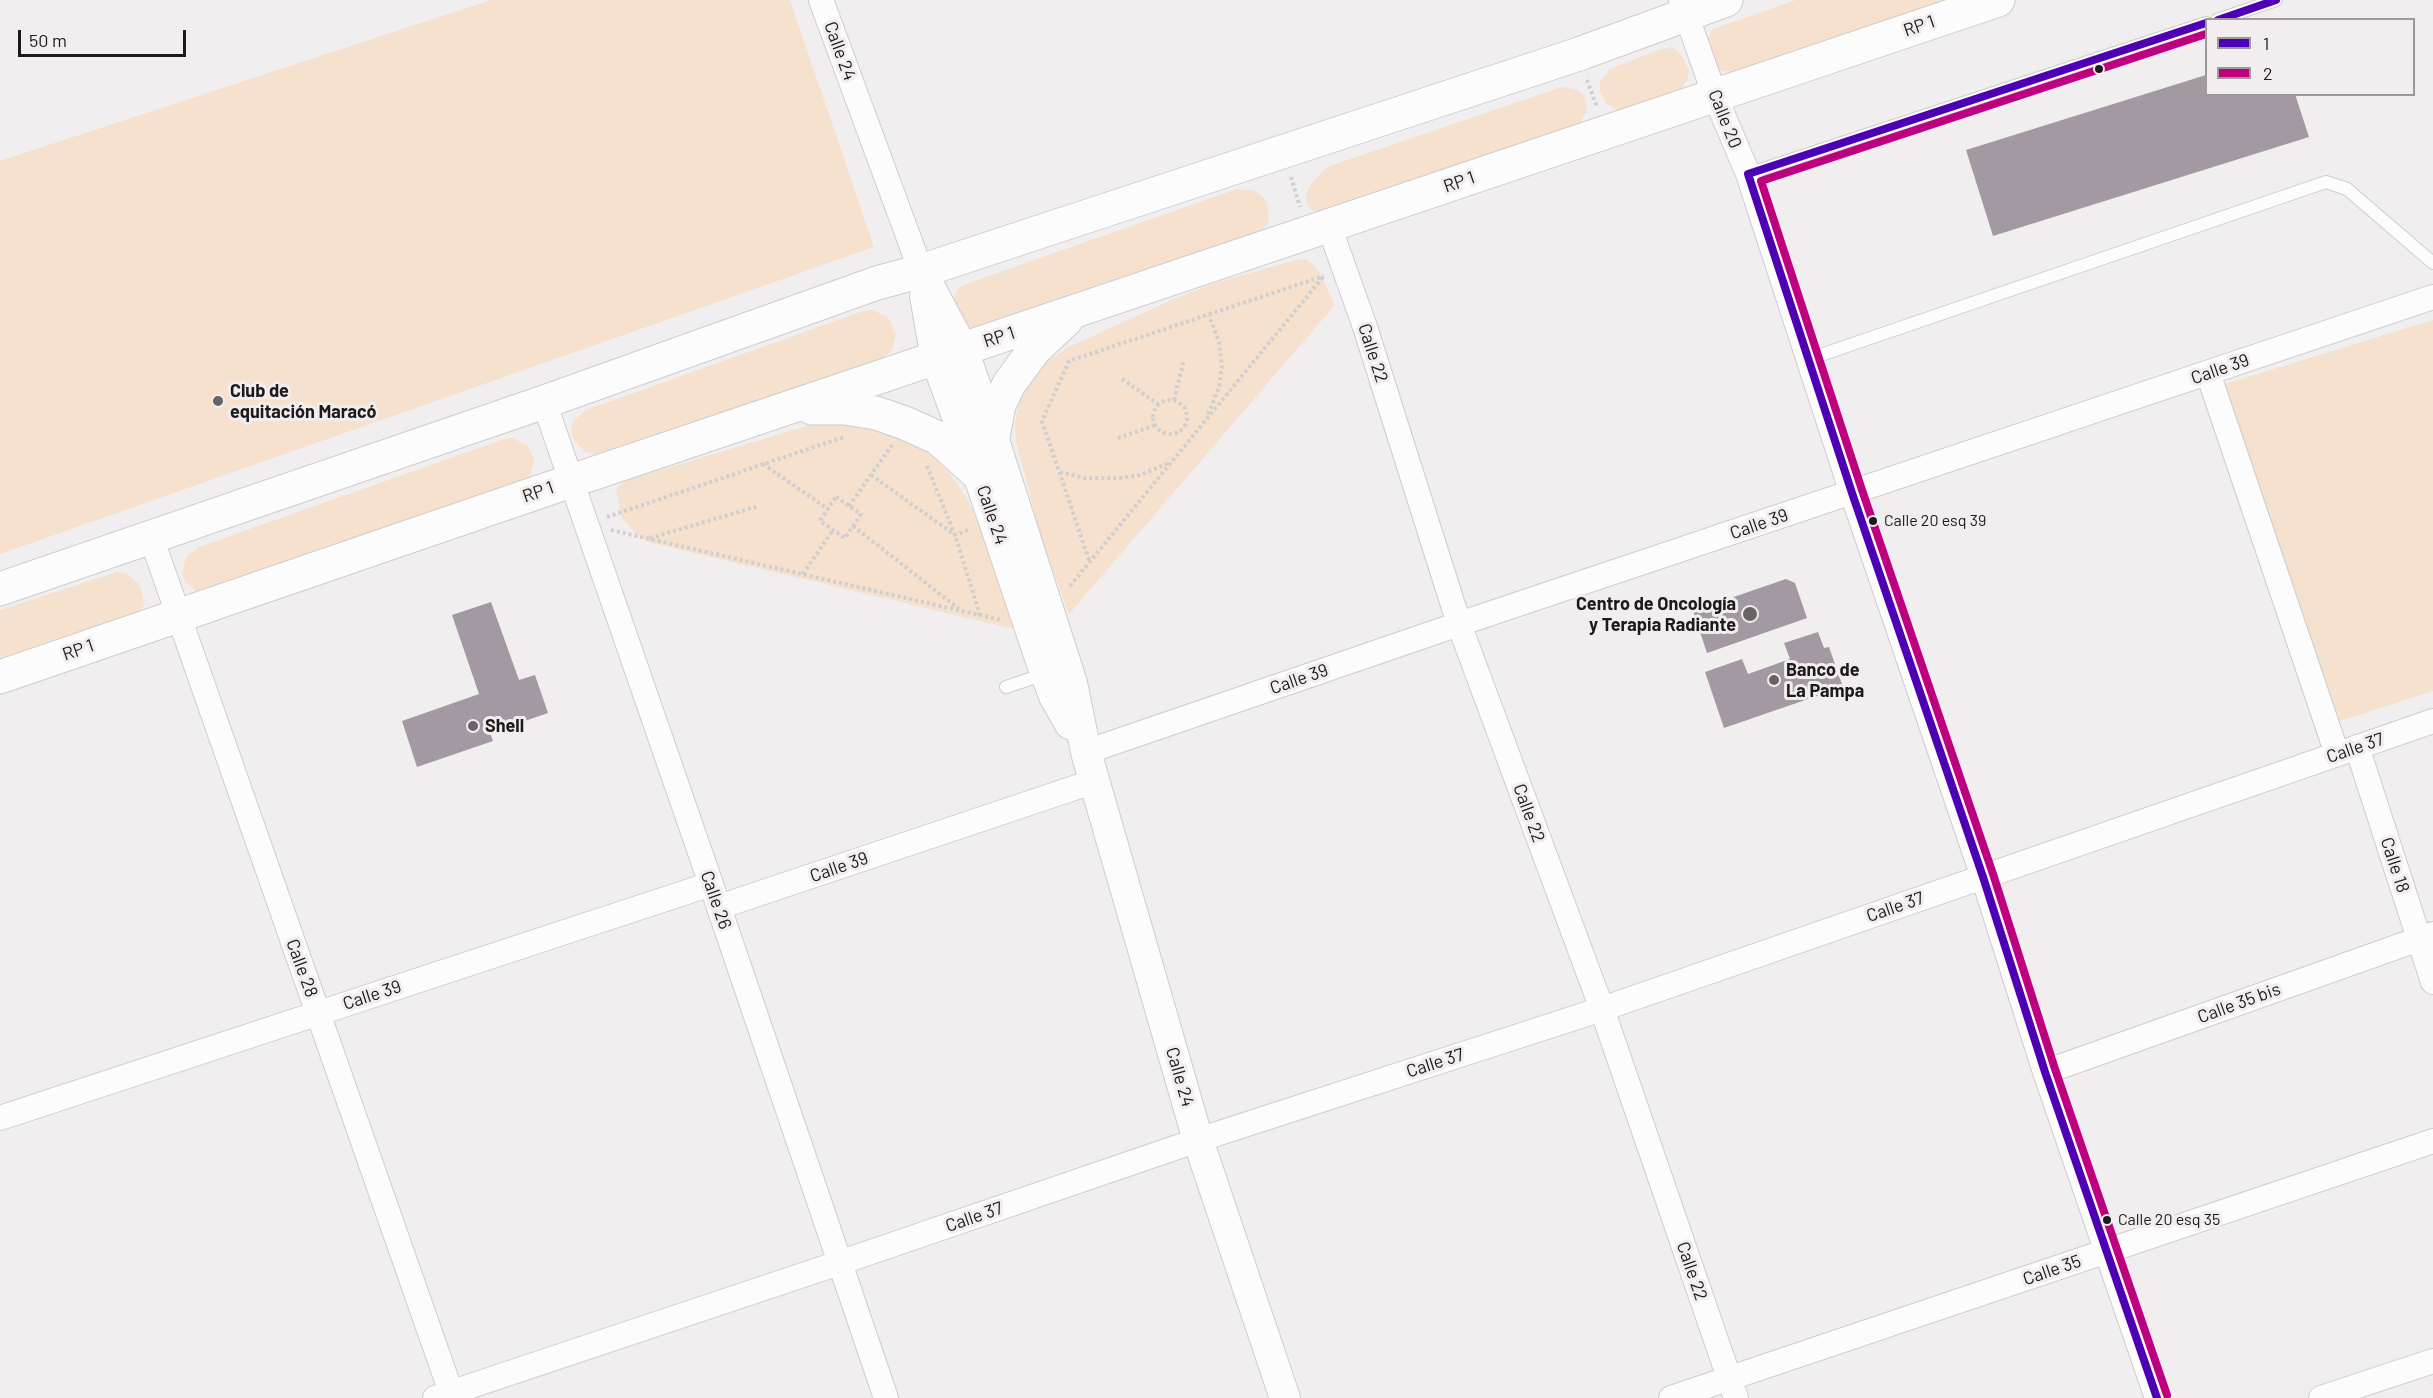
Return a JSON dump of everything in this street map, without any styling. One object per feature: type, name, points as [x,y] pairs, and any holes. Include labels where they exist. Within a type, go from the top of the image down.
[{"type":"main road","points":[[0,589],[544,402],[877,283],[921,271],[1579,54],[1683,7],[1726,0]]},
{"type":"main road","name":"RP 1","points":[[0,677],[571,481],[1998,0]]},
{"type":"main road","points":[[993,437],[999,405],[1009,384],[1034,350],[1073,313]]},
{"type":"main road","points":[[786,410],[845,408],[886,417],[938,438],[978,474]]},
{"type":"street","name":"Calle 24","points":[[821,0],[921,271],[949,354],[978,474],[1046,674],[1054,696],[1086,752]]},
{"type":"street","name":"Calle 20","points":[[1683,7],[1715,96],[1748,174],[1852,493],[1983,877],[2045,1072],[2157,1398]]},
{"type":"street","name":"Calle 22","points":[[1318,230],[1602,1009],[1732,1388]]},
{"type":"street","name":"Calle 39","points":[[1086,752],[2433,297]]},
{"type":"street","name":"Calle 24","points":[[949,354],[993,437],[1072,683],[1086,752],[1198,1140],[1285,1398]]},
{"type":"street","name":"Calle 18","points":[[2208,373],[2347,751],[2426,937],[2433,982]]},
{"type":"street","name":"Calle 26","points":[[544,402],[886,1398]]},
{"type":"street","name":"Calle 28","points":[[152,537],[318,1012],[446,1396]]},
{"type":"street","name":"Calle 37","points":[[446,1396],[1198,1140],[1602,1009],[2433,721]]},
{"type":"street","name":"Calle 39","points":[[719,907],[1095,781]]},
{"type":"street","name":"Calle 39","points":[[0,1118],[711,884]]},
{"type":"street","name":"Calle 35 bis","points":[[2045,1072],[2426,937]]},
{"type":"street","name":"Calle 35","points":[[1671,1398],[1732,1388],[2107,1251],[2433,1141]]},
{"type":"street","points":[[2321,1398],[2433,1361]]},
{"type":"lane","points":[[2223,18],[2276,0]]},
{"type":"lane","points":[[1748,174],[2205,23]]},
{"type":"lane","points":[[1809,359],[2326,182],[2347,189],[2433,263]]},
{"type":"lane","points":[[1006,687],[1046,674]]},
{"type":"path","points":[[1579,54],[1606,133]]},
{"type":"path","points":[[1284,151],[1318,230]]},
{"type":"path","points":[[1089,560],[1042,421],[1069,361],[1334,273]]},
{"type":"path","points":[[1071,591],[1069,585],[1089,560],[1201,425],[1334,273]]},
{"type":"path","points":[[1201,425],[1211,409],[1219,387],[1222,367],[1219,342],[1209,315]]},
{"type":"path","points":[[1173,400],[1184,360]]},
{"type":"path","points":[[1122,380],[1158,404]]},
{"type":"path","points":[[1173,400],[1183,406],[1187,422],[1184,427],[1169,434],[1158,429],[1153,414],[1158,404],[1173,400]]},
{"type":"path","points":[[1118,438],[1155,425]]},
{"type":"path","points":[[586,524],[853,434]]},
{"type":"path","points":[[849,506],[894,442],[884,438]]},
{"type":"path","points":[[1059,471],[1085,478],[1122,478],[1140,475],[1170,463]]},
{"type":"path","points":[[763,464],[828,509]]},
{"type":"path","points":[[927,464],[955,535],[980,615]]},
{"type":"path","points":[[871,475],[955,535]]},
{"type":"path","points":[[836,497],[861,514],[845,538],[820,522],[828,509],[836,497]]},
{"type":"path","points":[[649,539],[759,506]]},
{"type":"path","points":[[586,524],[1009,622]]},
{"type":"path","points":[[853,526],[960,611]]},
{"type":"path","points":[[802,574],[833,530]]},
{"type":"shaded area","name":"Club de equitación Maracó","points":[[491,0],[790,0],[874,247],[0,554],[0,161]]},
{"type":"shaded area","points":[[1796,0],[1947,0],[1734,72],[1717,71],[1704,43],[1713,29]]},
{"type":"shaded area","points":[[1673,48],[1681,54],[1689,70],[1688,79],[1677,94],[1622,112],[1607,105],[1600,91],[1600,82],[1610,69],[1661,49]]},
{"type":"shaded area","points":[[1562,87],[1578,90],[1584,96],[1587,111],[1579,125],[1317,213],[1310,209],[1306,202],[1311,184],[1327,167]]},
{"type":"shaded area","points":[[1237,189],[1254,191],[1267,203],[1269,221],[1259,235],[973,328],[964,326],[951,304],[958,289],[966,284]]},
{"type":"shaded area","points":[[1299,259],[1307,260],[1318,269],[1335,305],[1069,614],[1041,537],[1016,441],[1015,423],[1025,388],[1043,364],[1069,347],[1178,297],[1222,281]]},
{"type":"shaded area","points":[[872,310],[888,317],[896,334],[892,351],[878,361],[602,452],[593,454],[585,452],[573,439],[571,430],[573,422],[586,410],[863,311]]},
{"type":"shaded area","points":[[2433,320],[2433,691],[2337,722],[2225,384]]},
{"type":"shaded area","points":[[830,419],[852,421],[919,445],[949,472],[970,504],[988,546],[1014,629],[648,542],[635,533],[622,518],[616,489],[624,481]]},
{"type":"shaded area","points":[[512,438],[527,445],[534,459],[530,475],[524,481],[205,594],[197,592],[185,581],[182,573],[186,557],[199,547]]},
{"type":"shaded area","points":[[117,572],[126,573],[140,585],[144,604],[140,613],[0,667],[0,610]]},
{"type":"building","points":[[2205,75],[2205,96],[2296,96],[2309,137],[1993,236],[1966,150]]},
{"type":"building","name":"Centro de Oncología y Terapia Radiante","points":[[1786,579],[1795,583],[1807,618],[1707,653],[1693,611]]},
{"type":"building","points":[[491,602],[519,680],[535,675],[548,713],[490,733],[493,741],[417,767],[402,721],[479,694],[452,615]]},
{"type":"building","name":"Banco de La Pampa","points":[[1818,632],[1824,648],[1829,647],[1843,687],[1724,728],[1705,672],[1742,659],[1748,674],[1790,659],[1784,643]]},
{"type":"transit line","name":"1","points":[[2224,18],[2276,0]]},
{"type":"transit line","name":"1","points":[[2157,1398],[2045,1072],[1983,877],[1852,493],[1748,174],[2205,23]]},
{"type":"transit line","name":"2","points":[[2167,1395],[2055,1069],[1993,874],[1862,490],[1761,181],[2205,34]]},
{"type":"place","name":"Club de equitación Maracó","points":[[218,401]]},
{"type":"place","name":"Calle 20 esq 39","points":[[1873,521]]},
{"type":"place","name":"Centro de Oncología y Terapia Radiante","points":[[1750,614]]},
{"type":"place","name":"Banco de La Pampa","points":[[1774,680]]},
{"type":"place","name":"Shell","points":[[473,726]]},
{"type":"place","name":"Calle 20 esq 35","points":[[2107,1220]]}]
